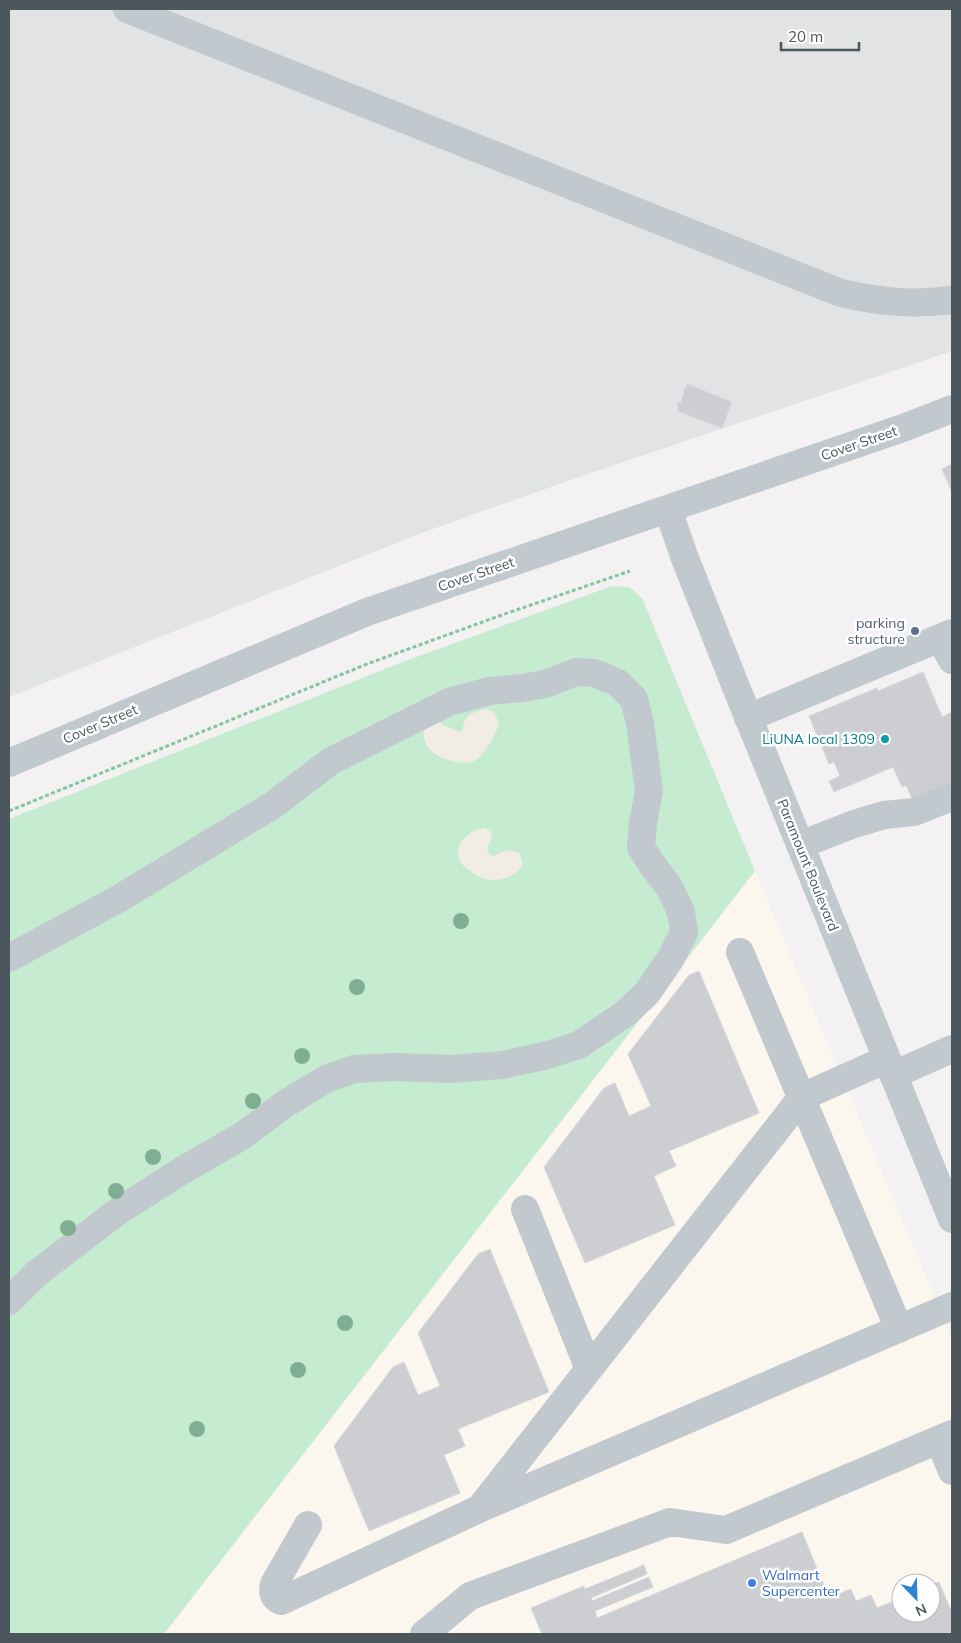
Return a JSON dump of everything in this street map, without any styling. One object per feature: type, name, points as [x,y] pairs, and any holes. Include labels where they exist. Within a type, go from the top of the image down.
[{"type":"street","points":[[127,9],[841,294],[886,302],[912,303],[952,300]]},
{"type":"street","name":"Cover Street","points":[[9,763],[367,612],[903,428],[952,409]]},
{"type":"street","name":"Paramount Boulevard","points":[[668,509],[684,556],[748,718],[952,1219]]},
{"type":"street","points":[[748,718],[948,644]]},
{"type":"street","points":[[9,958],[120,898],[273,805],[331,761],[449,702],[489,691],[545,684],[576,672],[594,673],[618,683],[634,698],[640,723],[649,791],[643,823],[642,847],[650,864],[669,887],[681,912],[684,932],[671,958],[646,993],[626,1013],[579,1045],[544,1056],[502,1065],[451,1068],[354,1069],[326,1079],[285,1104],[242,1136],[183,1170],[117,1212],[36,1274],[9,1301]]},
{"type":"street","points":[[800,846],[854,824],[884,815],[914,812],[952,797]]},
{"type":"street","points":[[740,952],[900,1329]]},
{"type":"street","points":[[479,1509],[802,1096],[952,1048]]},
{"type":"street","points":[[525,1209],[589,1369]]},
{"type":"street","points":[[308,1526],[274,1584],[272,1591],[275,1598],[281,1601],[479,1509],[952,1306]]},
{"type":"street","points":[[424,1634],[470,1596],[670,1522],[726,1530],[946,1437],[952,1471]]},
{"type":"path","points":[[9,811],[367,664],[630,571]]},
{"type":"shaded area","points":[[9,9],[952,9],[952,351],[576,478],[419,534],[9,697]]},
{"type":"shaded area","points":[[755,871],[952,1338],[952,1634],[164,1634]]},
{"type":"green space","points":[[612,586],[629,587],[642,598],[755,871],[164,1634],[9,1634],[9,819],[397,664]]},
{"type":"sand","points":[[487,709],[495,713],[499,724],[486,749],[476,760],[464,763],[442,758],[427,745],[424,734],[424,722],[432,720],[459,732],[463,730],[463,725],[470,715]]},
{"type":"sand","points":[[484,828],[490,831],[492,838],[487,849],[490,855],[495,856],[506,851],[519,853],[522,867],[509,877],[498,880],[482,878],[461,863],[458,855],[464,839],[478,829]]},
{"type":"building","points":[[687,384],[732,402],[722,428],[677,411],[679,406],[677,405],[681,402],[684,388],[686,389]]},
{"type":"building","points":[[952,464],[952,489],[951,490],[942,469]]},
{"type":"building","name":"LiUNA local 1309","points":[[923,672],[942,717],[952,712],[952,788],[914,804],[906,785],[902,787],[893,767],[834,792],[829,781],[840,776],[834,762],[829,764],[809,716],[877,688],[878,691]]},
{"type":"building","points":[[699,971],[759,1113],[669,1151],[676,1166],[654,1176],[675,1225],[585,1263],[544,1167],[604,1088],[615,1083],[629,1116],[651,1106],[628,1054],[689,975]]},
{"type":"building","points":[[490,1249],[549,1392],[458,1429],[465,1446],[444,1455],[460,1493],[369,1531],[334,1446],[393,1367],[404,1362],[418,1395],[440,1386],[418,1333],[478,1254]]},
{"type":"building","name":"Walmart Supercenter","points":[[802,1532],[829,1598],[851,1589],[856,1601],[871,1595],[877,1608],[891,1602],[891,1623],[941,1623],[941,1587],[952,1613],[952,1634],[542,1634],[531,1608],[584,1586],[585,1589],[644,1565],[647,1574],[591,1598],[592,1601],[649,1577],[653,1587],[595,1611],[597,1618]]},
{"type":"place","name":"parking structure","points":[[915,631]]},
{"type":"place","name":"LiUNA local 1309","points":[[885,739]]},
{"type":"place","name":"Walmart Supercenter","points":[[752,1583]]}]
